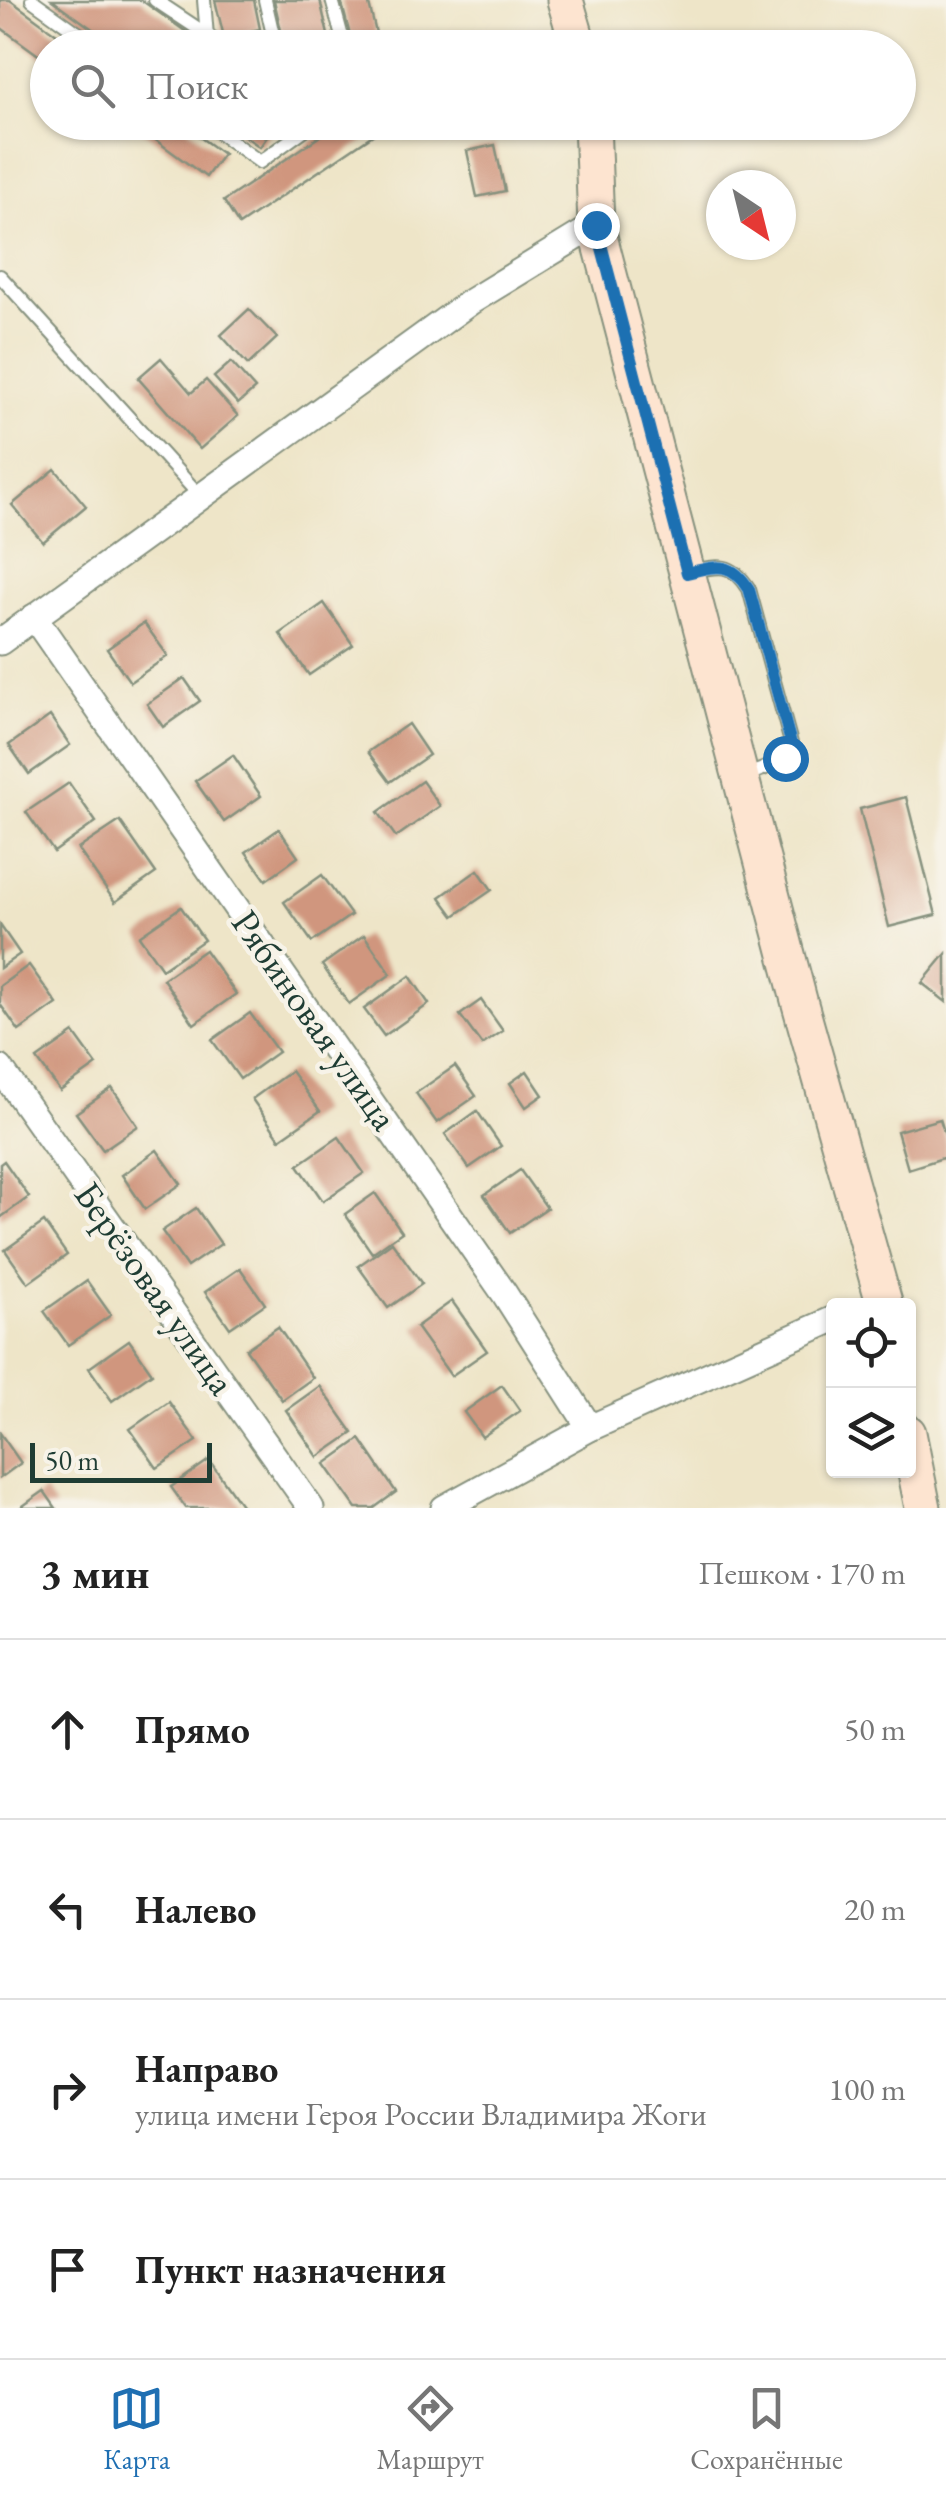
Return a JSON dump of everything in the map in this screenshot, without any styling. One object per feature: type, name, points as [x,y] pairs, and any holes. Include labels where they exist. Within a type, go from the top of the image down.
[{"type":"main road","points":[[565,0],[574,30]]},
{"type":"main road","points":[[593,140],[596,225],[877,1298]]},
{"type":"main road","points":[[916,1475],[922,1508]]},
{"type":"street","points":[[0,642],[470,302],[596,225]]},
{"type":"street","name":"Рябиновая улица","points":[[34,617],[504,1293],[590,1428]]},
{"type":"street","name":"Берёзовая улица","points":[[0,1068],[311,1508]]},
{"type":"street","points":[[444,1508],[590,1428],[826,1323]]},
{"type":"lane","points":[[32,0],[74,30]]},
{"type":"lane","points":[[154,0],[199,30]]},
{"type":"lane","points":[[204,0],[207,30]]},
{"type":"lane","points":[[265,0],[272,30]]},
{"type":"lane","points":[[332,0],[340,30]]},
{"type":"lane","points":[[229,140],[260,162],[290,140]]},
{"type":"lane","points":[[0,276],[200,496]]},
{"type":"lane","points":[[687,573],[726,567],[740,575],[749,589],[791,743],[785,758],[772,767],[740,777]]},
{"type":"building","points":[[0,0],[10,0],[51,30],[30,30],[30,49],[0,27]]},
{"type":"building","points":[[52,0],[141,0],[184,30],[94,30]]},
{"type":"building","points":[[215,0],[254,0],[260,29],[222,30]]},
{"type":"building","points":[[274,0],[320,0],[327,30],[281,30]]},
{"type":"building","points":[[341,0],[368,0],[375,30],[349,30]]},
{"type":"building","points":[[156,140],[204,140],[223,154],[206,177]]},
{"type":"building","points":[[314,140],[365,140],[239,225],[224,201]]},
{"type":"building","points":[[495,145],[505,191],[477,197],[467,151]]},
{"type":"building","points":[[249,309],[277,338],[248,365],[221,335]]},
{"type":"building","points":[[161,358],[191,393],[206,380],[238,416],[200,449],[138,378]]},
{"type":"building","points":[[231,362],[255,389],[238,404],[214,377]]},
{"type":"building","points":[[55,469],[86,506],[43,542],[12,505]]},
{"type":"building","points":[[324,603],[353,645],[309,675],[280,634]]},
{"type":"building","points":[[144,623],[168,656],[130,682],[107,649]]},
{"type":"building","points":[[184,678],[200,701],[163,727],[147,704]]},
{"type":"building","points":[[50,716],[70,745],[29,774],[9,745]]},
{"type":"building","points":[[408,724],[429,755],[390,782],[368,752]]},
{"type":"building","points":[[233,755],[261,796],[224,822],[195,781]]},
{"type":"building","points":[[422,781],[440,806],[396,837],[378,812]]},
{"type":"building","points":[[69,783],[96,822],[54,852],[26,812]]},
{"type":"building","points":[[906,797],[936,915],[889,927],[860,809]]},
{"type":"building","points":[[120,821],[156,873],[115,902],[78,849]]},
{"type":"building","points":[[279,829],[298,857],[266,880],[246,852]]},
{"type":"building","points":[[478,870],[492,890],[454,916],[440,897]]},
{"type":"building","points":[[322,875],[351,915],[312,942],[284,902]]},
{"type":"building","points":[[181,907],[204,940],[162,969],[139,936]]},
{"type":"building","points":[[0,925],[20,954],[0,968]]},
{"type":"building","points":[[364,935],[391,974],[349,1004],[322,965]]},
{"type":"building","points":[[205,950],[236,994],[194,1024],[163,979]]},
{"type":"building","points":[[946,954],[946,1002],[922,983]]},
{"type":"building","points":[[29,965],[57,1004],[19,1031],[0,1004],[0,986]]},
{"type":"building","points":[[410,976],[429,1004],[384,1036],[364,1009]]},
{"type":"building","points":[[481,1000],[503,1031],[482,1045],[460,1015]]},
{"type":"building","points":[[250,1013],[278,1052],[240,1079],[212,1040]]},
{"type":"building","points":[[74,1033],[97,1065],[60,1091],[37,1059]]},
{"type":"building","points":[[455,1066],[476,1096],[437,1123],[416,1093]]},
{"type":"building","points":[[291,1071],[320,1111],[280,1139],[252,1099]]},
{"type":"building","points":[[527,1071],[543,1095],[526,1107],[510,1083]]},
{"type":"building","points":[[112,1088],[138,1126],[103,1150],[76,1113]]},
{"type":"building","points":[[477,1111],[501,1146],[469,1168],[445,1134]]},
{"type":"building","points":[[940,1119],[946,1157],[908,1169],[897,1131]]},
{"type":"building","points":[[339,1137],[364,1173],[323,1201],[298,1165]]},
{"type":"building","points":[[157,1150],[181,1184],[145,1209],[122,1175]]},
{"type":"building","points":[[4,1161],[29,1197],[0,1218],[0,1164]]},
{"type":"building","points":[[520,1170],[547,1208],[510,1233],[484,1195]]},
{"type":"building","points":[[375,1193],[402,1232],[372,1253],[345,1214]]},
{"type":"building","points":[[196,1208],[221,1244],[187,1267],[162,1231]]},
{"type":"building","points":[[44,1222],[67,1255],[28,1283],[5,1250]]},
{"type":"building","points":[[392,1242],[422,1284],[388,1308],[358,1266]]},
{"type":"building","points":[[240,1268],[265,1304],[230,1328],[205,1292]]},
{"type":"building","points":[[87,1281],[111,1315],[68,1345],[44,1311]]},
{"type":"building","points":[[452,1301],[487,1351],[451,1376],[416,1327]]},
{"type":"building","points":[[278,1327],[313,1378],[282,1400],[246,1349]]},
{"type":"building","points":[[129,1340],[152,1373],[112,1401],[89,1368]]},
{"type":"building","points":[[502,1385],[520,1411],[482,1437],[464,1412]]},
{"type":"building","points":[[320,1386],[353,1433],[318,1457],[286,1410]]},
{"type":"building","points":[[169,1402],[197,1441],[157,1468],[130,1429]]},
{"type":"building","points":[[0,1433],[21,1463],[0,1478]]},
{"type":"building","points":[[360,1439],[396,1492],[374,1508],[356,1508],[325,1464]]},
{"type":"building","points":[[209,1460],[241,1505],[237,1508],[186,1508],[171,1487]]},
{"type":"building","points":[[44,1491],[56,1508],[20,1508]]},
{"type":"route","points":[[596,225],[687,573],[726,567],[740,575],[749,589],[791,743],[785,758]]}]
